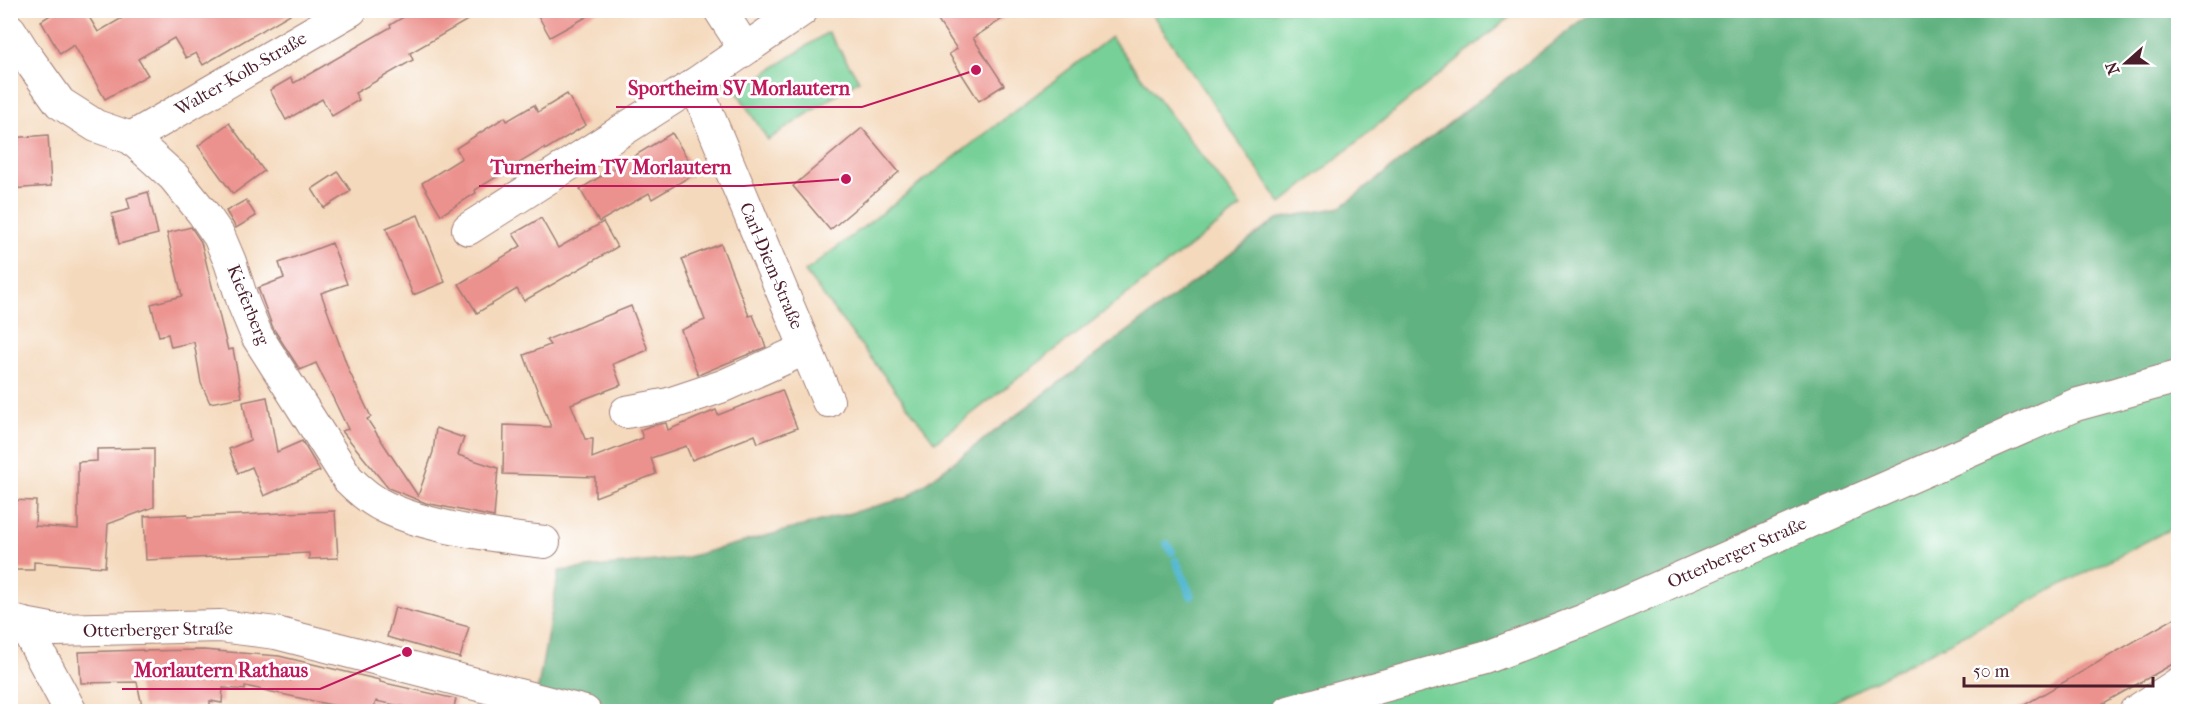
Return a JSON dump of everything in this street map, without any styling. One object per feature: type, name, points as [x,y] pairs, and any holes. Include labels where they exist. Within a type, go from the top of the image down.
[{"type":"street","name":"Walter-Kolb-Straße","points":[[131,138],[351,10]]},
{"type":"street","points":[[720,10],[745,49]]},
{"type":"street","points":[[468,230],[695,84],[802,10]]},
{"type":"street","name":"Kieferberg","points":[[10,30],[60,103],[96,126],[131,138],[174,177],[203,213],[219,236],[257,336],[348,479],[363,494],[385,507],[422,520],[489,535],[544,542]]},
{"type":"street","name":"Carl-Diem-Straße","points":[[695,84],[828,401]]},
{"type":"street","name":"Carl-Diem-Straße","points":[[626,412],[669,404],[715,388],[806,349]]},
{"type":"street","name":"Otterberger Straße","points":[[1289,711],[1485,658],[1582,621],[2075,405],[2178,377]]},
{"type":"street","points":[[17,622],[71,711]]},
{"type":"street","name":"Otterberger Straße","points":[[17,622],[64,630],[220,626],[276,633],[585,711]]},
{"type":"street","points":[[2135,711],[2178,684]]},
{"type":"green space","points":[[1150,11],[1517,11],[1281,204]]},
{"type":"green space","points":[[1594,11],[2178,11],[2178,367],[1582,621],[1289,711],[585,712],[536,699],[559,571],[684,558],[906,498],[1277,219],[1341,207]]},
{"type":"green space","points":[[828,32],[859,80],[768,140],[737,92]]},
{"type":"green space","points":[[1111,37],[1241,207],[935,442],[805,272]]},
{"type":"green space","points":[[2178,384],[2178,525],[1816,711],[1289,712],[2075,405]]},
{"type":"building","points":[[58,10],[85,10],[98,32],[136,10],[297,10],[203,65],[196,53],[186,58],[174,38],[138,59],[148,75],[105,99],[74,45],[60,54],[41,21]]},
{"type":"building","points":[[415,10],[485,10],[410,53],[413,60],[355,93],[359,100],[332,116],[322,99],[286,120],[270,90],[291,78],[294,83],[391,27],[390,25]]},
{"type":"building","points":[[535,10],[599,10],[550,37]]},
{"type":"building","points":[[948,10],[1016,10],[973,38],[1004,85],[979,101],[949,54],[957,49],[936,18]]},
{"type":"building","points":[[567,94],[586,125],[475,190],[476,193],[441,215],[422,183],[462,158],[456,148],[505,117],[507,121],[534,105],[538,112]]},
{"type":"building","points":[[229,123],[264,171],[233,194],[198,146]]},
{"type":"building","points":[[862,128],[899,172],[830,230],[793,186]]},
{"type":"building","points":[[672,133],[696,173],[652,199],[649,193],[599,222],[580,189]]},
{"type":"building","points":[[48,135],[51,186],[10,189],[11,138]]},
{"type":"building","points":[[338,172],[351,191],[324,208],[312,189]]},
{"type":"building","points":[[148,192],[158,234],[119,244],[112,214],[130,209],[127,198]]},
{"type":"building","points":[[246,200],[256,216],[236,228],[226,211]]},
{"type":"building","points":[[418,215],[445,282],[413,295],[386,228]]},
{"type":"building","points":[[541,218],[558,248],[603,222],[617,247],[524,301],[517,289],[477,313],[459,284],[521,246],[513,234]]},
{"type":"building","points":[[191,227],[201,242],[228,350],[233,349],[242,397],[210,403],[201,383],[194,342],[171,347],[168,334],[159,336],[151,304],[182,296],[167,233]]},
{"type":"building","points":[[332,243],[347,284],[321,293],[349,371],[371,417],[367,419],[418,496],[433,452],[436,428],[464,438],[458,455],[498,468],[494,517],[426,503],[388,488],[342,431],[348,429],[316,363],[300,370],[273,328],[258,288],[284,278],[279,263]]},
{"type":"building","points":[[721,244],[749,316],[753,315],[766,347],[698,375],[681,330],[705,320],[682,259]]},
{"type":"building","points":[[631,306],[648,350],[613,364],[621,385],[571,404],[585,439],[593,439],[592,458],[643,438],[640,430],[650,426],[666,423],[668,430],[716,410],[718,415],[782,390],[797,428],[758,443],[755,435],[692,460],[686,446],[651,458],[656,474],[595,497],[595,477],[503,474],[504,425],[551,427],[524,355],[550,345],[546,340]]},
{"type":"building","points":[[267,397],[277,452],[302,441],[320,471],[264,496],[252,467],[238,473],[229,449],[250,440],[243,402]]},
{"type":"building","points":[[154,448],[154,507],[108,524],[105,567],[34,562],[34,570],[10,570],[10,500],[36,501],[35,526],[78,529],[78,462],[97,461],[97,449]]},
{"type":"building","points":[[335,511],[338,558],[309,559],[309,553],[146,560],[144,516],[187,514],[188,517]]},
{"type":"building","points":[[395,607],[469,627],[460,658],[387,637]]},
{"type":"building","points":[[2178,616],[2178,661],[2102,704],[2107,711],[2014,711]]},
{"type":"building","points":[[203,650],[279,656],[456,699],[453,711],[426,711],[376,701],[373,711],[359,711],[245,686],[245,690],[223,688],[222,703],[210,701],[210,706],[142,706],[137,682],[81,683],[79,652]]},
{"type":"waterway","points":[[1167,544],[1172,552]]},
{"type":"waterway","points":[[1176,561],[1191,596]]},
{"type":"place","name":"Sportheim SV Morlautern","points":[[976,70]]},
{"type":"place","name":"Turnerheim TV Morlautern","points":[[846,179]]},
{"type":"place","name":"Morlautern Rathaus","points":[[407,652]]}]
